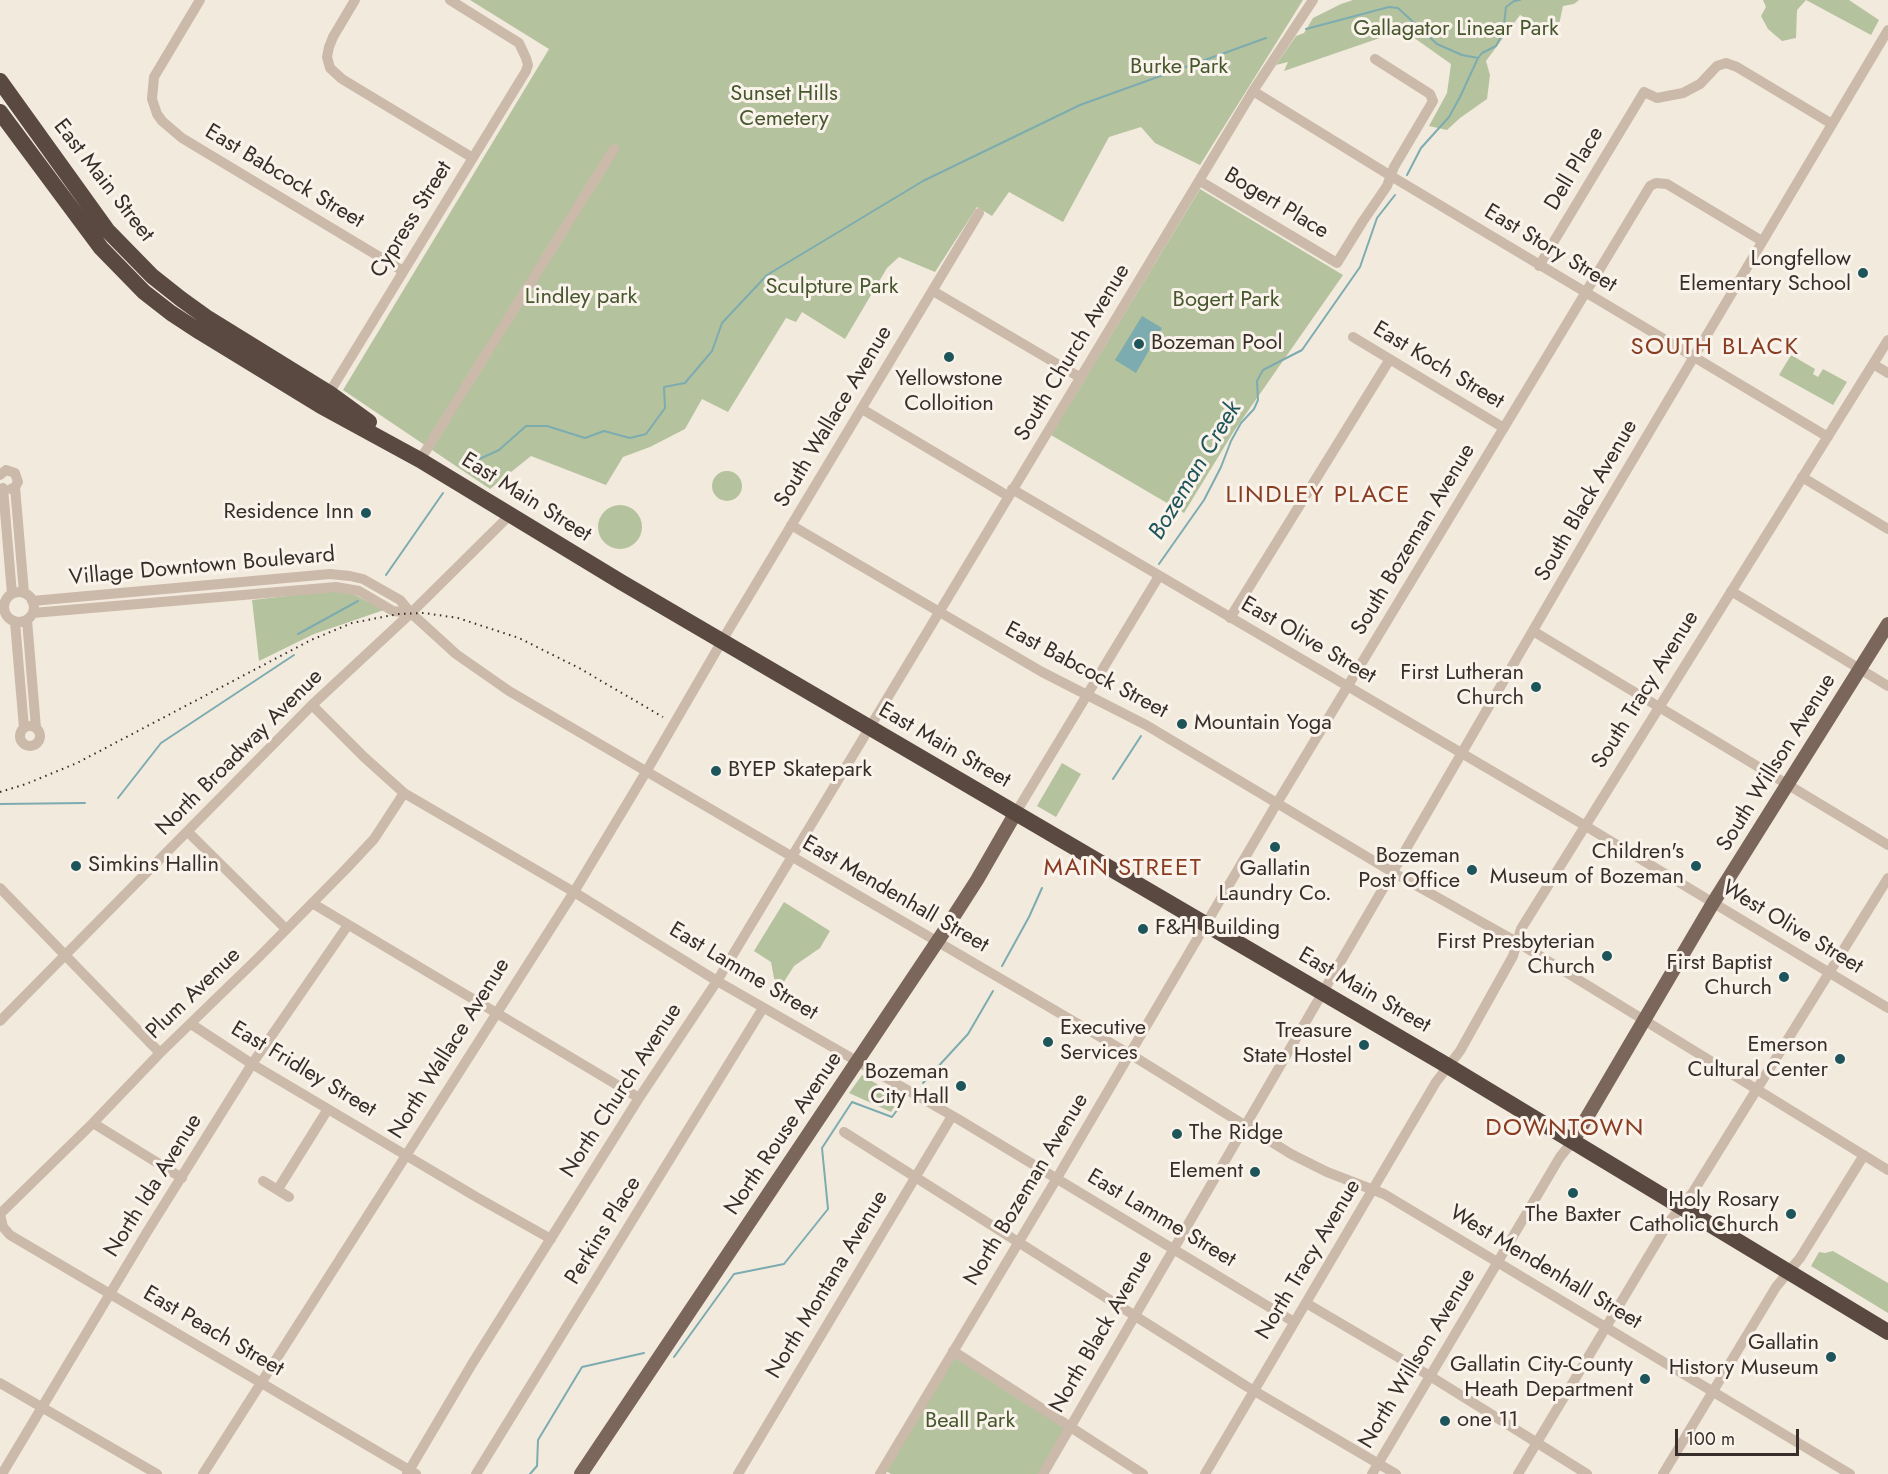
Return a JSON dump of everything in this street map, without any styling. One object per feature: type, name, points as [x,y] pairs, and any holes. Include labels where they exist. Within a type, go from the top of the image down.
[{"type":"highway","name":"East Main Street","points":[[0,81],[107,230],[137,262],[181,300],[325,400],[627,586],[1448,1066],[1888,1332]]},
{"type":"highway","name":"East Main Street","points":[[0,112],[96,242],[144,292],[200,332],[325,400]]},
{"type":"main road","name":"South Willson Avenue","points":[[1573,1141],[1713,903],[1888,624]]},
{"type":"main road","name":"North Rouse Avenue","points":[[581,1474],[977,880],[1016,814]]},
{"type":"street","name":"East Babcock Street","points":[[200,0],[154,77],[152,93],[154,106],[162,121],[182,138],[403,271]]},
{"type":"street","points":[[355,0],[333,37],[327,57],[335,73],[473,158]]},
{"type":"street","name":"Cypress Street","points":[[325,400],[528,65],[519,43],[450,0]]},
{"type":"street","name":"South Church Avenue","points":[[868,728],[1253,91],[1313,0]]},
{"type":"street","name":"South Black Avenue","points":[[1322,993],[1762,241],[1887,32]]},
{"type":"street","points":[[1375,59],[1433,98],[1391,176]]},
{"type":"street","name":"Dell Place","points":[[1539,266],[1644,92],[1658,98],[1674,96],[1700,84],[1717,66],[1726,63],[1832,124]]},
{"type":"street","name":"East Story Street","points":[[1253,91],[1539,266],[1828,436]]},
{"type":"street","points":[[420,460],[614,149]]},
{"type":"street","name":"Bogert Place","points":[[1200,181],[1337,263],[1387,186],[1391,176]]},
{"type":"street","name":"South Bozeman Avenue","points":[[1206,924],[1347,686],[1650,186],[1661,182],[1667,184],[1762,241]]},
{"type":"street","name":"South Wallace Avenue","points":[[722,640],[979,213]]},
{"type":"street","points":[[933,291],[1080,378]]},
{"type":"street","name":"East Koch Street","points":[[1353,337],[1504,428]]},
{"type":"street","name":"South Tracy Avenue","points":[[1448,1066],[1460,1051],[1513,956],[1521,928],[1888,340]]},
{"type":"street","points":[[1230,618],[1390,359]]},
{"type":"street","points":[[1873,364],[1888,373]]},
{"type":"street","name":"East Olive Street","points":[[862,409],[1159,576],[1584,825]]},
{"type":"street","points":[[0,476],[6,470],[15,473],[18,482],[9,490],[2,486]]},
{"type":"street","points":[[1802,477],[1888,529]]},
{"type":"street","points":[[2,486],[7,617],[30,728],[30,616],[15,487]]},
{"type":"street","name":"North Broadway Avenue","points":[[0,1020],[312,705],[411,613],[510,515]]},
{"type":"street","name":"East Babcock Street","points":[[791,525],[1042,672],[1146,725],[1394,873],[1517,942],[1888,1170]]},
{"type":"street","name":"Village Downtown Boulevard","points":[[6,600],[339,574],[357,577],[374,585],[400,600],[411,613]]},
{"type":"street","points":[[1016,814],[1159,576]]},
{"type":"street","name":"Village Downtown Boulevard","points":[[7,617],[336,586],[359,591],[393,611],[411,613]]},
{"type":"street","points":[[1731,591],[1888,686]]},
{"type":"street","name":"East Mendenhall Street","points":[[411,613],[456,654],[494,681],[1129,1054],[1292,1154],[1327,1172],[1372,1190]]},
{"type":"street","points":[[1533,631],[1888,846]]},
{"type":"street","name":"North Wallace Avenue","points":[[203,1474],[574,891],[722,640]]},
{"type":"street","name":"East Lamme Street","points":[[312,705],[404,793],[574,891],[717,981],[1057,1178],[1294,1322]]},
{"type":"street","name":"North Church Avenue","points":[[411,1473],[472,1364],[639,1098],[717,981],[868,728]]},
{"type":"street","name":"Plum Avenue","points":[[0,1214],[374,839],[404,793]]},
{"type":"street","name":"West Olive Street","points":[[1584,825],[1888,1008]]},
{"type":"street","points":[[188,832],[286,929]]},
{"type":"street","points":[[1518,1474],[1669,1222],[1693,1192],[1888,878]]},
{"type":"street","points":[[0,888],[160,1053]]},
{"type":"street","points":[[312,903],[639,1098]]},
{"type":"street","name":"North Bozeman Avenue","points":[[884,1472],[953,1351],[1206,924]]},
{"type":"street","name":"North Ida Avenue","points":[[2,1474],[252,1064],[348,925]]},
{"type":"street","name":"North Black Avenue","points":[[1043,1474],[1322,993]]},
{"type":"street","name":"Perkins Place","points":[[476,1474],[764,1008]]},
{"type":"street","name":"East Fridley Street","points":[[191,1024],[252,1064],[551,1239]]},
{"type":"street","name":"North Tracy Avenue","points":[[1205,1474],[1436,1082],[1448,1066]]},
{"type":"street","points":[[278,1189],[328,1109]]},
{"type":"street","name":"North Montana Avenue","points":[[738,1474],[952,1116]]},
{"type":"street","points":[[93,1123],[182,1178]]},
{"type":"street","points":[[844,1132],[1254,1391],[1396,1474]]},
{"type":"street","name":"North Willson Avenue","points":[[1372,1474],[1560,1157],[1573,1141]]},
{"type":"street","points":[[1663,1474],[1776,1287],[1800,1258],[1864,1155]]},
{"type":"street","points":[[263,1180],[289,1197]]},
{"type":"street","name":"West Mendenhall Street","points":[[1372,1190],[1383,1194],[1850,1474]]},
{"type":"street","name":"East Peach Street","points":[[0,1214],[3,1227],[10,1235],[411,1473]]},
{"type":"street","points":[[1306,1303],[1431,1376],[1587,1474]]},
{"type":"street","points":[[953,1351],[1143,1474]]},
{"type":"street","points":[[0,1383],[156,1474]]},
{"type":"green space","points":[[470,0],[1303,0],[1200,165],[1155,143],[1141,127],[1109,137],[1063,222],[1009,192],[992,216],[977,207],[935,272],[899,257],[887,268],[845,339],[802,312],[796,322],[786,318],[728,412],[702,399],[685,429],[650,447],[623,457],[606,485],[531,456],[490,489],[343,390],[549,49]]},
{"type":"green space","name":"Gallagator Linear Park","points":[[1353,0],[1579,0],[1574,4],[1563,6],[1557,34],[1520,15],[1486,61],[1490,75],[1487,99],[1447,130],[1429,126],[1447,93],[1451,64],[1403,30],[1284,71],[1288,62],[1276,65],[1296,36],[1304,33],[1313,18]]},
{"type":"green space","points":[[1763,0],[1806,0],[1797,10],[1796,38],[1782,41],[1768,29],[1761,16],[1766,7]]},
{"type":"green space","points":[[1806,0],[1849,0],[1879,20],[1871,35]]},
{"type":"green space","name":"Bogert Park","points":[[1200,189],[1343,275],[1234,431],[1184,513],[1051,435]]},
{"type":"green space","points":[[1791,355],[1815,369],[1813,374],[1818,377],[1823,369],[1847,382],[1833,405],[1779,375]]},
{"type":"green space","points":[[727,471],[738,475],[742,486],[738,497],[727,501],[716,497],[712,486],[716,475]]},
{"type":"green space","points":[[620,505],[629,506],[636,511],[641,518],[641,536],[636,543],[629,548],[620,549],[611,548],[604,543],[599,536],[598,527],[599,518],[604,511],[611,506]]},
{"type":"green space","points":[[330,591],[351,593],[384,610],[314,634],[259,661],[252,600]]},
{"type":"green space","points":[[1062,763],[1081,774],[1056,817],[1037,806]]},
{"type":"green space","points":[[784,902],[830,931],[820,948],[794,966],[780,988],[774,978],[771,962],[754,951]]},
{"type":"green space","points":[[862,1075],[900,1098],[891,1112],[849,1093]]},
{"type":"green space","points":[[1833,1251],[1888,1283],[1888,1313],[1811,1266],[1819,1252]]},
{"type":"green space","name":"Beall Park","points":[[953,1351],[1070,1426],[1043,1474],[891,1474],[883,1469]]},
{"type":"water","name":"Bozeman Pool","points":[[1142,316],[1162,328],[1136,373],[1115,360]]},
{"type":"waterway","name":"Bozeman Creek","points":[[1407,175],[1421,148],[1449,117],[1478,58],[1482,53],[1496,46],[1503,33],[1506,7],[1520,0]]},
{"type":"waterway","points":[[1306,29],[1389,7],[1398,8],[1437,44],[1462,55],[1478,58]]},
{"type":"waterway","points":[[464,466],[499,450],[526,426],[547,426],[585,438],[604,431],[630,438],[646,434],[665,408],[664,387],[685,383],[712,351],[722,323],[767,275],[923,181],[1080,105],[1266,38]]},
{"type":"waterway","name":"Bozeman Creek","points":[[1159,564],[1204,500],[1231,441],[1241,423],[1254,409],[1258,400],[1257,381],[1263,370],[1302,350],[1360,267],[1377,218],[1395,195]]},
{"type":"waterway","points":[[386,575],[443,493]]},
{"type":"waterway","points":[[298,634],[358,601]]},
{"type":"waterway","points":[[118,798],[161,743],[294,655]]},
{"type":"waterway","name":"Bozeman Creek","points":[[1113,779],[1141,736]]},
{"type":"waterway","points":[[0,804],[85,803]]},
{"type":"waterway","name":"Bozeman Creek","points":[[1002,966],[1042,888]]},
{"type":"waterway","name":"Bozeman Creek","points":[[923,1083],[968,1034],[993,991]]},
{"type":"waterway","name":"Bozeman Creek","points":[[674,1357],[734,1274],[784,1264],[828,1209],[822,1148],[852,1102],[892,1117],[903,1102]]},
{"type":"waterway","name":"Bozeman Creek","points":[[530,1474],[537,1466],[538,1440],[582,1367],[644,1353]]},
{"type":"railway","points":[[0,792],[77,763],[311,640],[352,623],[398,614],[424,613],[458,618],[519,638],[579,668],[663,717]]},
{"type":"place","name":"Longfellow Elementary School","points":[[1863,273]]},
{"type":"place","name":"Bozeman Pool","points":[[1139,344]]},
{"type":"place","name":"Yellowstone Colloition","points":[[949,357]]},
{"type":"place","name":"Residence Inn","points":[[366,513]]},
{"type":"place","name":"First Lutheran Church","points":[[1536,687]]},
{"type":"place","name":"Mountain Yoga","points":[[1182,724]]},
{"type":"place","name":"BYEP Skatepark","points":[[716,771]]},
{"type":"place","name":"Gallatin Laundry Co.","points":[[1275,847]]},
{"type":"place","name":"Simkins Hallin","points":[[76,866]]},
{"type":"place","name":"Children's Museum of Bozeman","points":[[1696,866]]},
{"type":"place","name":"Bozeman Post Office","points":[[1472,870]]},
{"type":"place","name":"F&H Building","points":[[1143,929]]},
{"type":"place","name":"First Presbyterian Church","points":[[1607,956]]},
{"type":"place","name":"First Baptist Church","points":[[1784,977]]},
{"type":"place","name":"Executive Services","points":[[1048,1042]]},
{"type":"place","name":"Treasure State Hostel","points":[[1364,1045]]},
{"type":"place","name":"Emerson Cultural Center","points":[[1840,1059]]},
{"type":"place","name":"Bozeman City Hall","points":[[961,1086]]},
{"type":"place","name":"The Ridge","points":[[1177,1134]]},
{"type":"place","name":"Element","points":[[1255,1172]]},
{"type":"place","name":"The Baxter","points":[[1573,1193]]},
{"type":"place","name":"Holy Rosary Catholic Church","points":[[1791,1214]]},
{"type":"place","name":"Gallatin History Museum","points":[[1831,1357]]},
{"type":"place","name":"Gallatin City-County Heath Department","points":[[1645,1379]]},
{"type":"place","name":"one 11","points":[[1445,1421]]},
{"type":"district","name":"SOUTH BLACK","points":[[1715,348]]},
{"type":"district","name":"LINDLEY PLACE","points":[[1318,496]]},
{"type":"district","name":"MAIN STREET","points":[[1123,869]]},
{"type":"district","name":"DOWNTOWN","points":[[1565,1129]]},
{"type":"park label","name":"Burke Park","points":[[1179,68]]},
{"type":"park label","name":"Sunset Hills Cemetery","points":[[784,108]]},
{"type":"park label","name":"Sculpture Park","points":[[832,288]]},
{"type":"park label","name":"Lindley park","points":[[581,298]]}]
